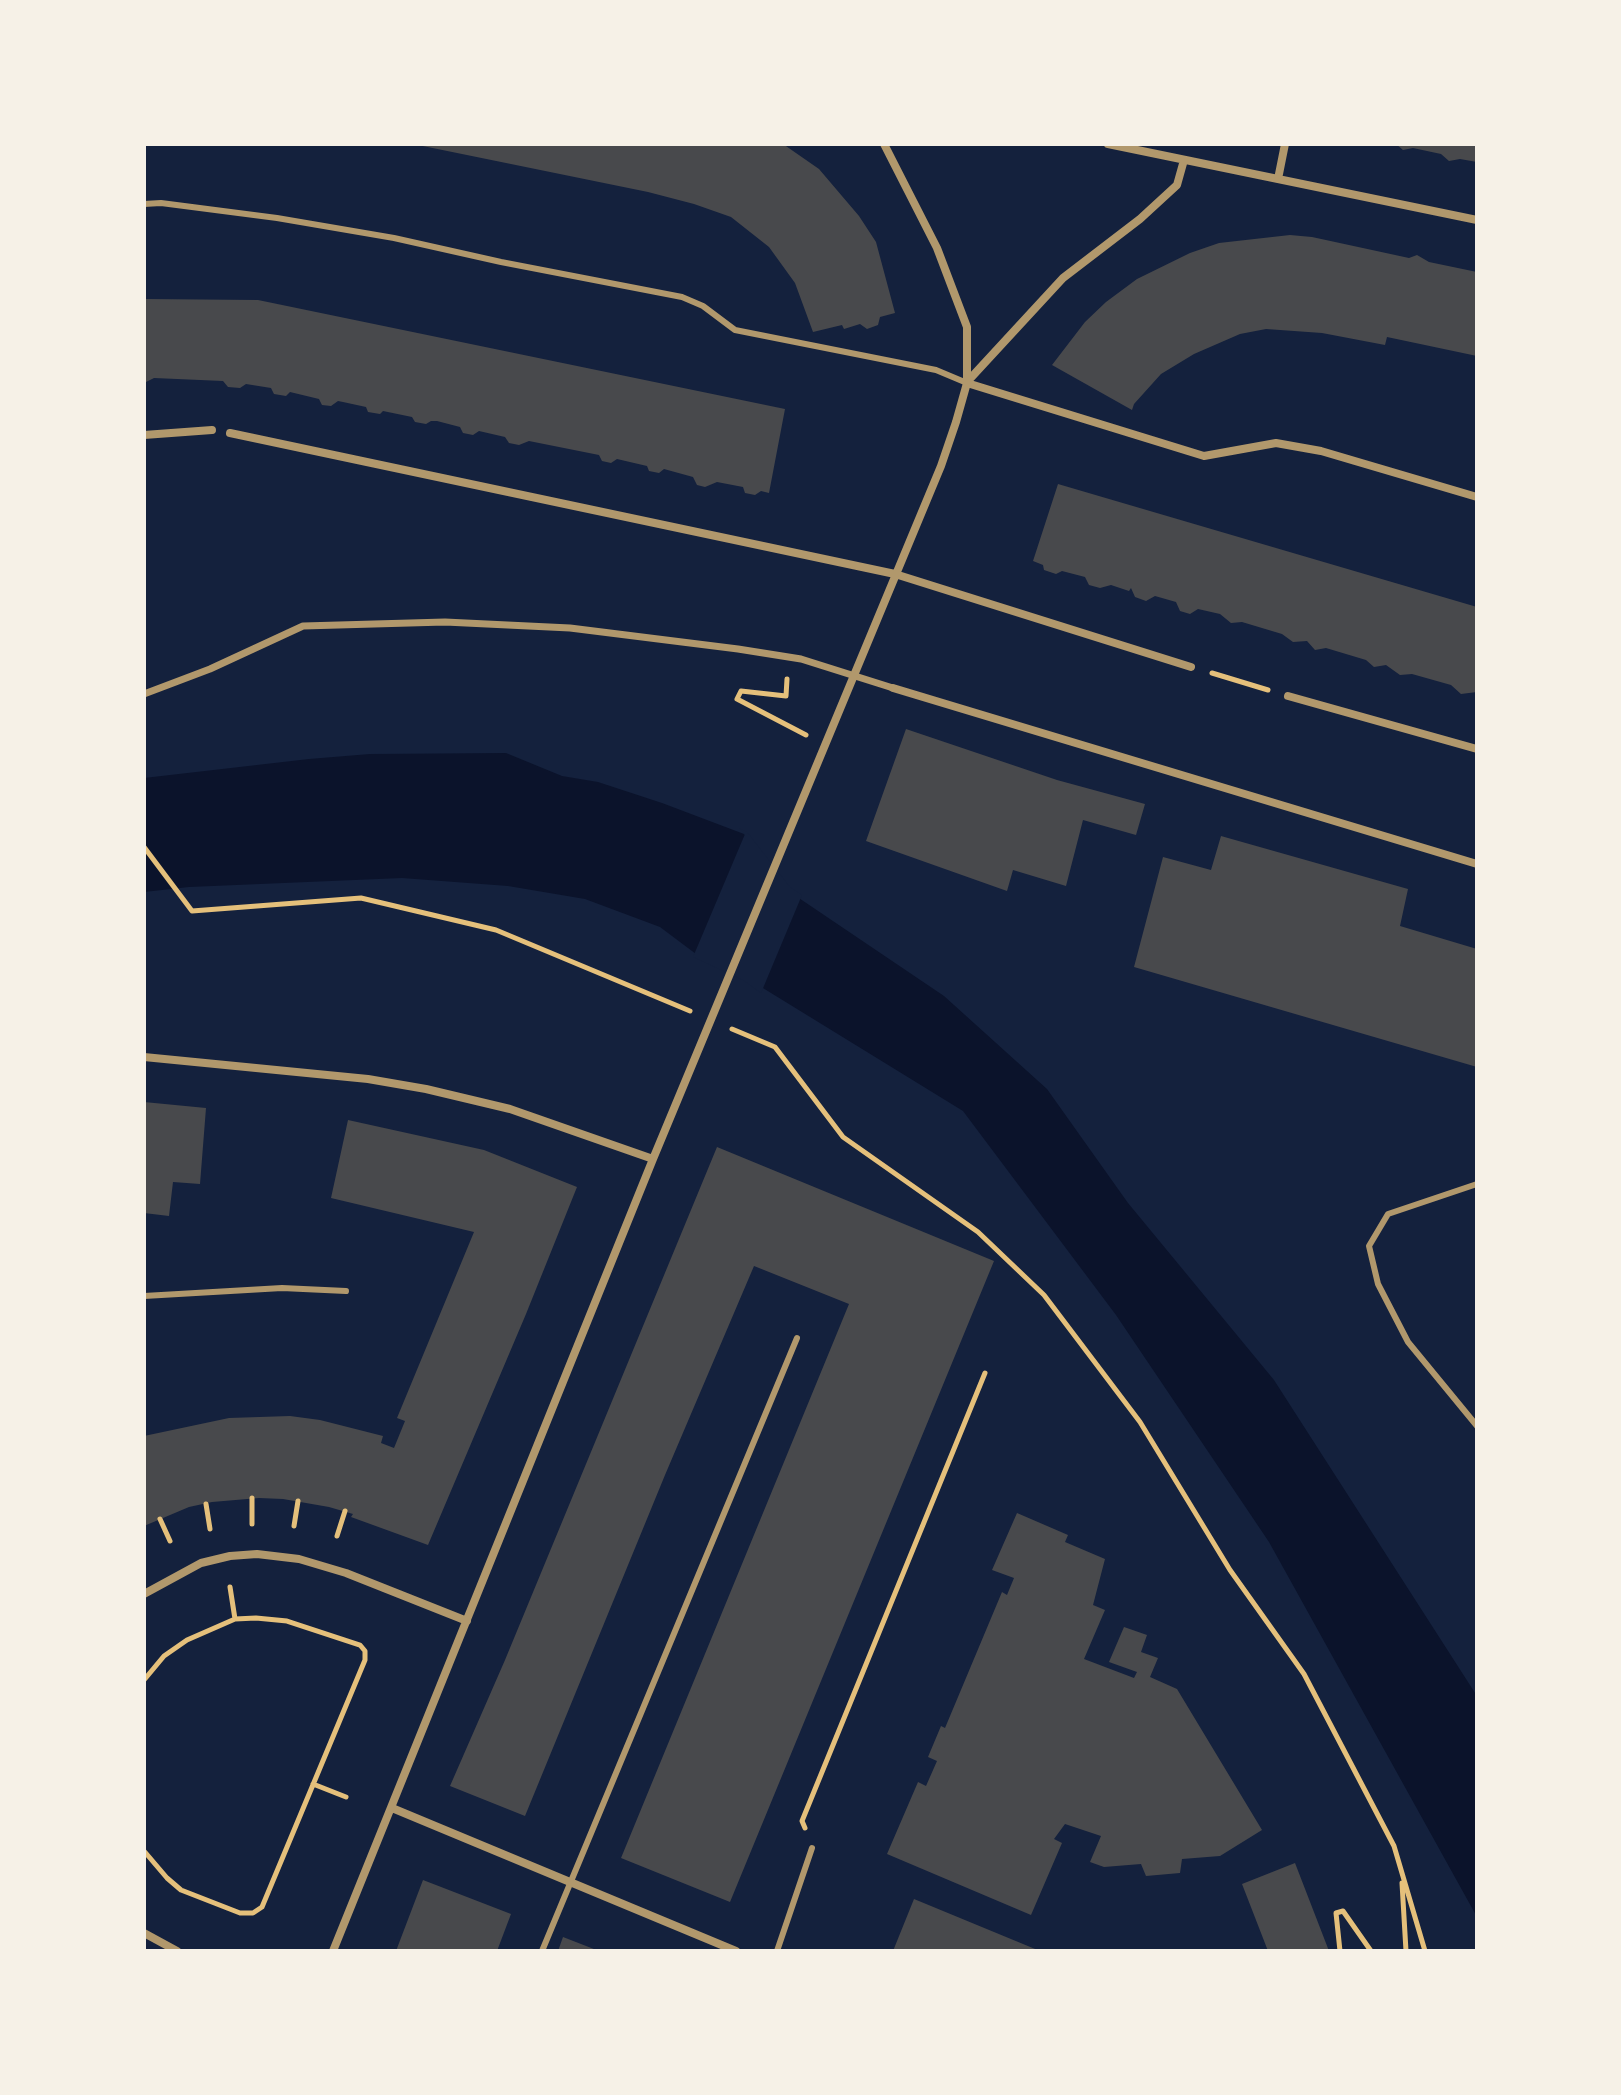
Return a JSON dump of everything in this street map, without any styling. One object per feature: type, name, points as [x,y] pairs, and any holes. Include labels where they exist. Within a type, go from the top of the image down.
[{"type":"street","points":[[333,1951],[692,1063],[941,466],[967,383],[967,327],[937,248],[884,144]]},
{"type":"street","points":[[1108,144],[1477,220]]},
{"type":"street","points":[[1278,179],[1285,144]]},
{"type":"street","points":[[967,383],[1063,278],[1140,219],[1177,185],[1184,160]]},
{"type":"street","points":[[967,383],[1204,456],[1276,443],[1321,451],[1477,497]]},
{"type":"street","points":[[144,435],[212,430]]},
{"type":"street","points":[[230,433],[895,574],[1191,667]]},
{"type":"street","points":[[144,694],[210,669],[303,626],[445,622],[570,628],[738,649],[801,659],[1477,864]]},
{"type":"street","points":[[1288,696],[1477,749]]},
{"type":"street","points":[[144,1057],[368,1079],[426,1089],[510,1109],[653,1159]]},
{"type":"street","points":[[144,1594],[201,1563],[257,1554],[299,1559],[346,1573],[467,1621]]},
{"type":"street","points":[[392,1808],[736,1951]]},
{"type":"street","points":[[144,1933],[177,1951]]},
{"type":"lane","points":[[144,204],[161,203],[277,218],[394,238],[682,297],[703,306],[735,330],[936,370],[967,383]]},
{"type":"lane","points":[[1477,1184],[1388,1214],[1369,1246],[1378,1284],[1408,1342],[1477,1426]]},
{"type":"lane","points":[[144,1296],[282,1288],[346,1291]]},
{"type":"lane","points":[[542,1951],[797,1338]]},
{"type":"lane","points":[[777,1951],[812,1848]]},
{"type":"path","points":[[1191,667],[1288,696]]},
{"type":"path","points":[[781,678],[787,679],[786,696],[741,691],[737,699],[825,744]]},
{"type":"path","points":[[144,847],[192,911],[361,898],[496,930],[701,1016]]},
{"type":"path","points":[[731,1029],[775,1047],[843,1137],[978,1232],[1044,1295],[1140,1422],[1230,1570],[1304,1674],[1394,1846],[1425,1951]]},
{"type":"path","points":[[812,1848],[802,1821],[985,1373]]},
{"type":"path","points":[[252,1498],[252,1524]]},
{"type":"path","points":[[294,1526],[298,1501]]},
{"type":"path","points":[[206,1504],[210,1529]]},
{"type":"path","points":[[337,1536],[345,1511]]},
{"type":"path","points":[[160,1519],[170,1541]]},
{"type":"path","points":[[230,1587],[235,1619]]},
{"type":"path","points":[[144,1680],[164,1656],[187,1640],[235,1619],[287,1621],[360,1645],[365,1651],[365,1660],[262,1907],[253,1913],[240,1913],[181,1890],[144,1851]]},
{"type":"path","points":[[313,1784],[346,1797]]},
{"type":"path","points":[[1401,1870],[1406,1951]]},
{"type":"path","points":[[1340,1951],[1336,1913],[1343,1911],[1371,1951]]},
{"type":"water","points":[[506,753],[562,776],[598,782],[744,834],[787,890],[944,996],[1047,1089],[1128,1203],[1274,1380],[1477,1696],[1477,1917],[1269,1542],[1116,1315],[963,1111],[745,977],[696,954],[660,927],[585,899],[508,886],[402,878],[189,887],[144,892],[144,778],[370,754]]},
{"type":"pier","points":[[739,828],[747,832],[790,887],[802,895],[761,993],[743,980],[693,957],[745,834]]},
{"type":"building","points":[[413,144],[783,144],[819,169],[859,216],[876,242],[895,313],[880,317],[878,325],[867,329],[860,324],[844,329],[842,325],[813,332],[795,283],[769,247],[731,217],[648,192]]},
{"type":"building","points":[[1396,144],[1477,144],[1477,162],[1449,161],[1441,154],[1413,148],[1403,150]]},
{"type":"building","points":[[1290,235],[1409,258],[1417,255],[1429,262],[1477,272],[1477,356],[1387,337],[1385,345],[1322,333],[1266,329],[1240,334],[1194,354],[1161,374],[1132,410],[1052,365],[1085,322],[1137,279],[1190,253],[1219,243]]},
{"type":"building","points":[[144,299],[258,300],[785,409],[769,493],[745,493],[743,487],[717,482],[705,487],[697,485],[693,477],[664,469],[659,473],[649,471],[647,466],[617,459],[611,463],[602,461],[599,455],[529,441],[519,445],[509,443],[505,437],[479,431],[473,435],[463,433],[460,427],[437,421],[426,424],[415,422],[412,417],[383,411],[380,414],[368,412],[366,407],[338,401],[331,406],[322,405],[319,399],[290,392],[286,396],[274,394],[271,388],[246,384],[240,388],[228,387],[223,381],[154,378],[144,383]]},
{"type":"building","points":[[1058,484],[1477,607],[1477,692],[1461,694],[1451,685],[1412,674],[1400,675],[1386,665],[1374,667],[1366,660],[1326,648],[1315,650],[1307,641],[1293,642],[1282,634],[1242,622],[1231,623],[1220,614],[1198,609],[1190,614],[1180,611],[1176,602],[1155,596],[1146,601],[1135,597],[1131,588],[1129,591],[1111,585],[1100,588],[1089,585],[1085,577],[1044,570],[1043,565],[1033,561]]},
{"type":"building","points":[[906,729],[1057,780],[1145,804],[1136,835],[1083,820],[1066,886],[1013,870],[1007,891],[866,841]]},
{"type":"building","points":[[1221,836],[1408,889],[1400,926],[1477,949],[1477,1067],[1134,967],[1163,857],[1211,870]]},
{"type":"building","points":[[144,1102],[206,1108],[200,1184],[173,1182],[169,1216],[144,1213]]},
{"type":"building","points":[[348,1120],[484,1150],[577,1187],[428,1545],[351,1517],[353,1514],[283,1499],[212,1502],[189,1507],[144,1526],[144,1436],[229,1418],[290,1416],[383,1436],[381,1443],[394,1448],[405,1421],[397,1418],[474,1232],[331,1198]]},
{"type":"building","points":[[717,1147],[994,1261],[730,1902],[621,1858],[849,1304],[754,1266],[525,1816],[450,1786]]},
{"type":"building","points":[[1017,1513],[1068,1535],[1065,1542],[1105,1559],[1093,1605],[1105,1610],[1084,1659],[1134,1678],[1137,1672],[1109,1662],[1124,1627],[1147,1635],[1141,1652],[1158,1658],[1150,1677],[1177,1689],[1262,1830],[1220,1856],[1182,1859],[1180,1873],[1146,1876],[1141,1864],[1104,1867],[1090,1862],[1101,1836],[1065,1824],[1054,1839],[1062,1843],[1031,1915],[887,1854],[918,1782],[926,1786],[937,1761],[928,1757],[941,1726],[945,1728],[1002,1592],[1007,1595],[1014,1578],[992,1570]]},
{"type":"building","points":[[1295,1863],[1329,1951],[1268,1951],[1242,1884]]},
{"type":"building","points":[[423,1880],[511,1914],[497,1951],[396,1951]]},
{"type":"building","points":[[914,1899],[1040,1951],[893,1951]]},
{"type":"building","points":[[563,1937],[599,1951],[558,1951]]}]
